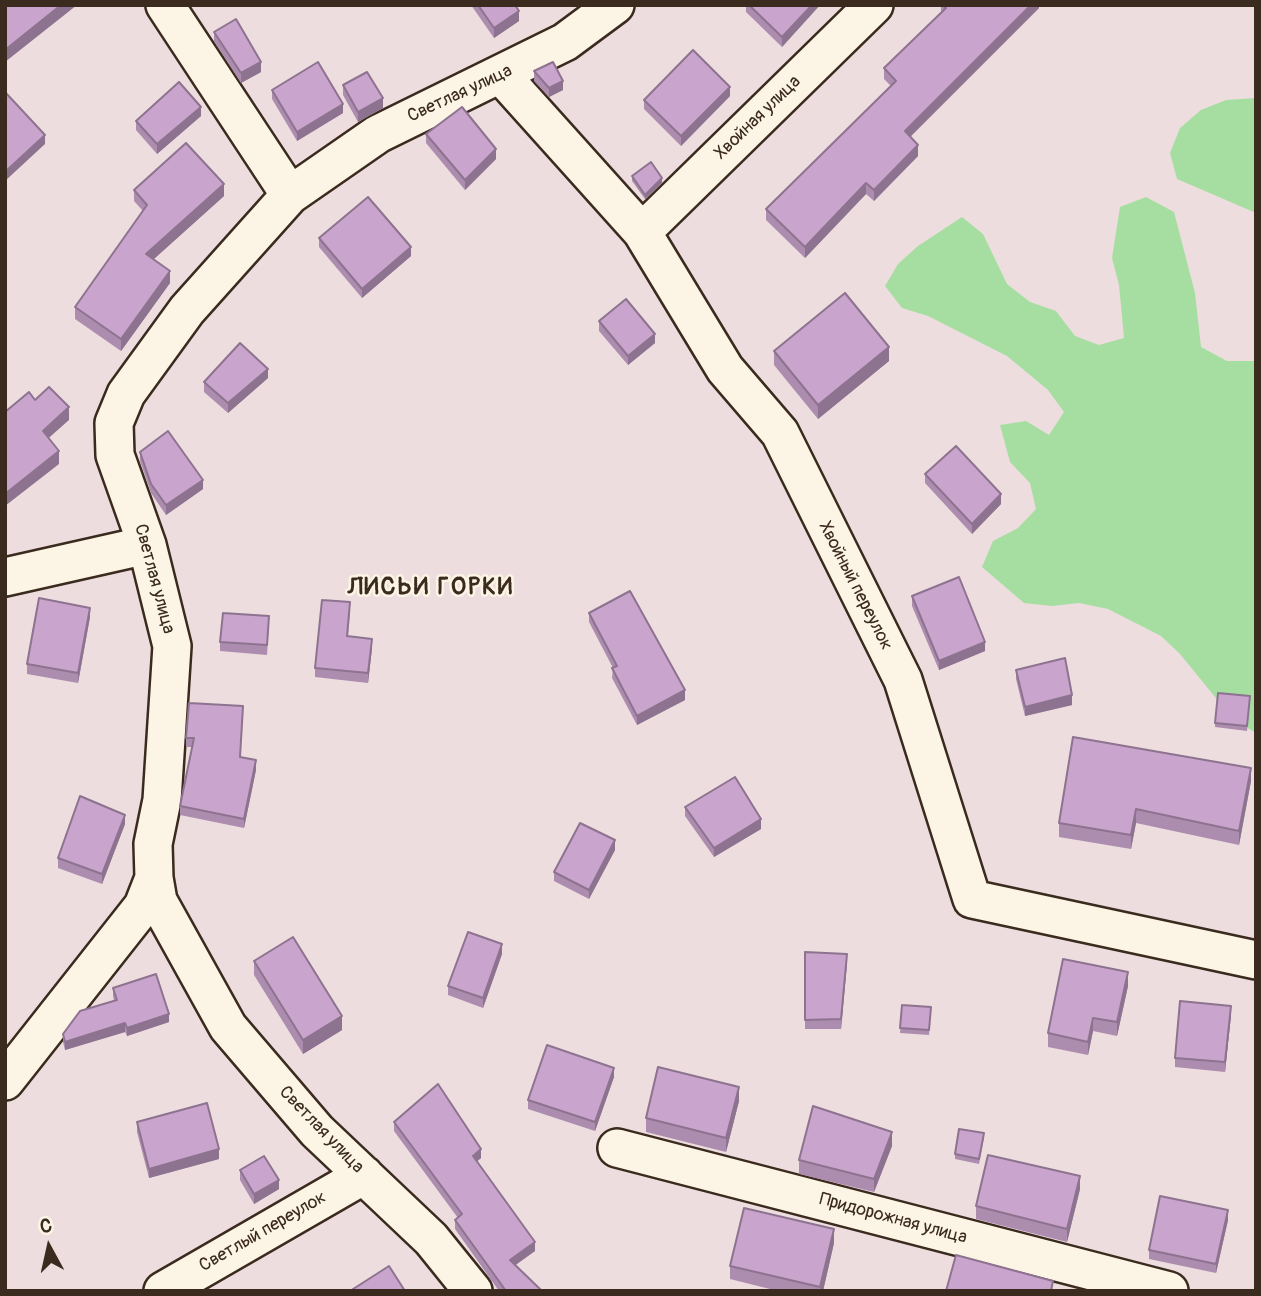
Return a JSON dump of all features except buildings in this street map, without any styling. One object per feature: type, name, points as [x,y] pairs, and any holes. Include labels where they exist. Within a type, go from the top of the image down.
[{"type":"street","points":[[165,5],[290,195]]},
{"type":"street","name":"Светлая улица","points":[[472,1291],[431,1239],[317,1131],[228,1027],[158,901],[153,844],[162,800],[172,646],[147,545],[115,455],[114,423],[126,394],[187,310],[290,195],[378,134],[565,42],[615,5]]},
{"type":"street","name":"Хвойная улица","points":[[642,232],[874,5]]},
{"type":"street","name":"Хвойный переулок","points":[[501,75],[642,232],[725,369],[780,433],[903,680],[972,900],[1256,960]]},
{"type":"street","points":[[5,577],[147,545]]},
{"type":"street","points":[[5,1081],[143,906],[154,878]]},
{"type":"street","name":"Придорожная улица","points":[[617,1147],[1169,1291]]},
{"type":"street","name":"Светлый переулок","points":[[163,1291],[364,1175]]},
{"type":"green space","points":[[1256,98],[1256,213],[1177,179],[1170,153],[1180,128],[1201,110],[1226,100]]},
{"type":"green space","points":[[1146,197],[1174,212],[1195,293],[1201,347],[1227,361],[1256,361],[1256,733],[1233,719],[1180,654],[1161,636],[1108,609],[1079,603],[1052,606],[1024,603],[982,567],[993,541],[1018,528],[1036,509],[1030,483],[1010,462],[1000,425],[1026,421],[1049,435],[1064,412],[1048,390],[1007,356],[928,316],[902,308],[885,286],[898,264],[918,246],[962,217],[983,234],[1007,284],[1030,302],[1056,311],[1075,336],[1099,345],[1124,338],[1119,285],[1112,258],[1120,207]]},
{"type":"district","name":"ЛИСЬИ ГОРКИ","points":[[431,588]]}]
